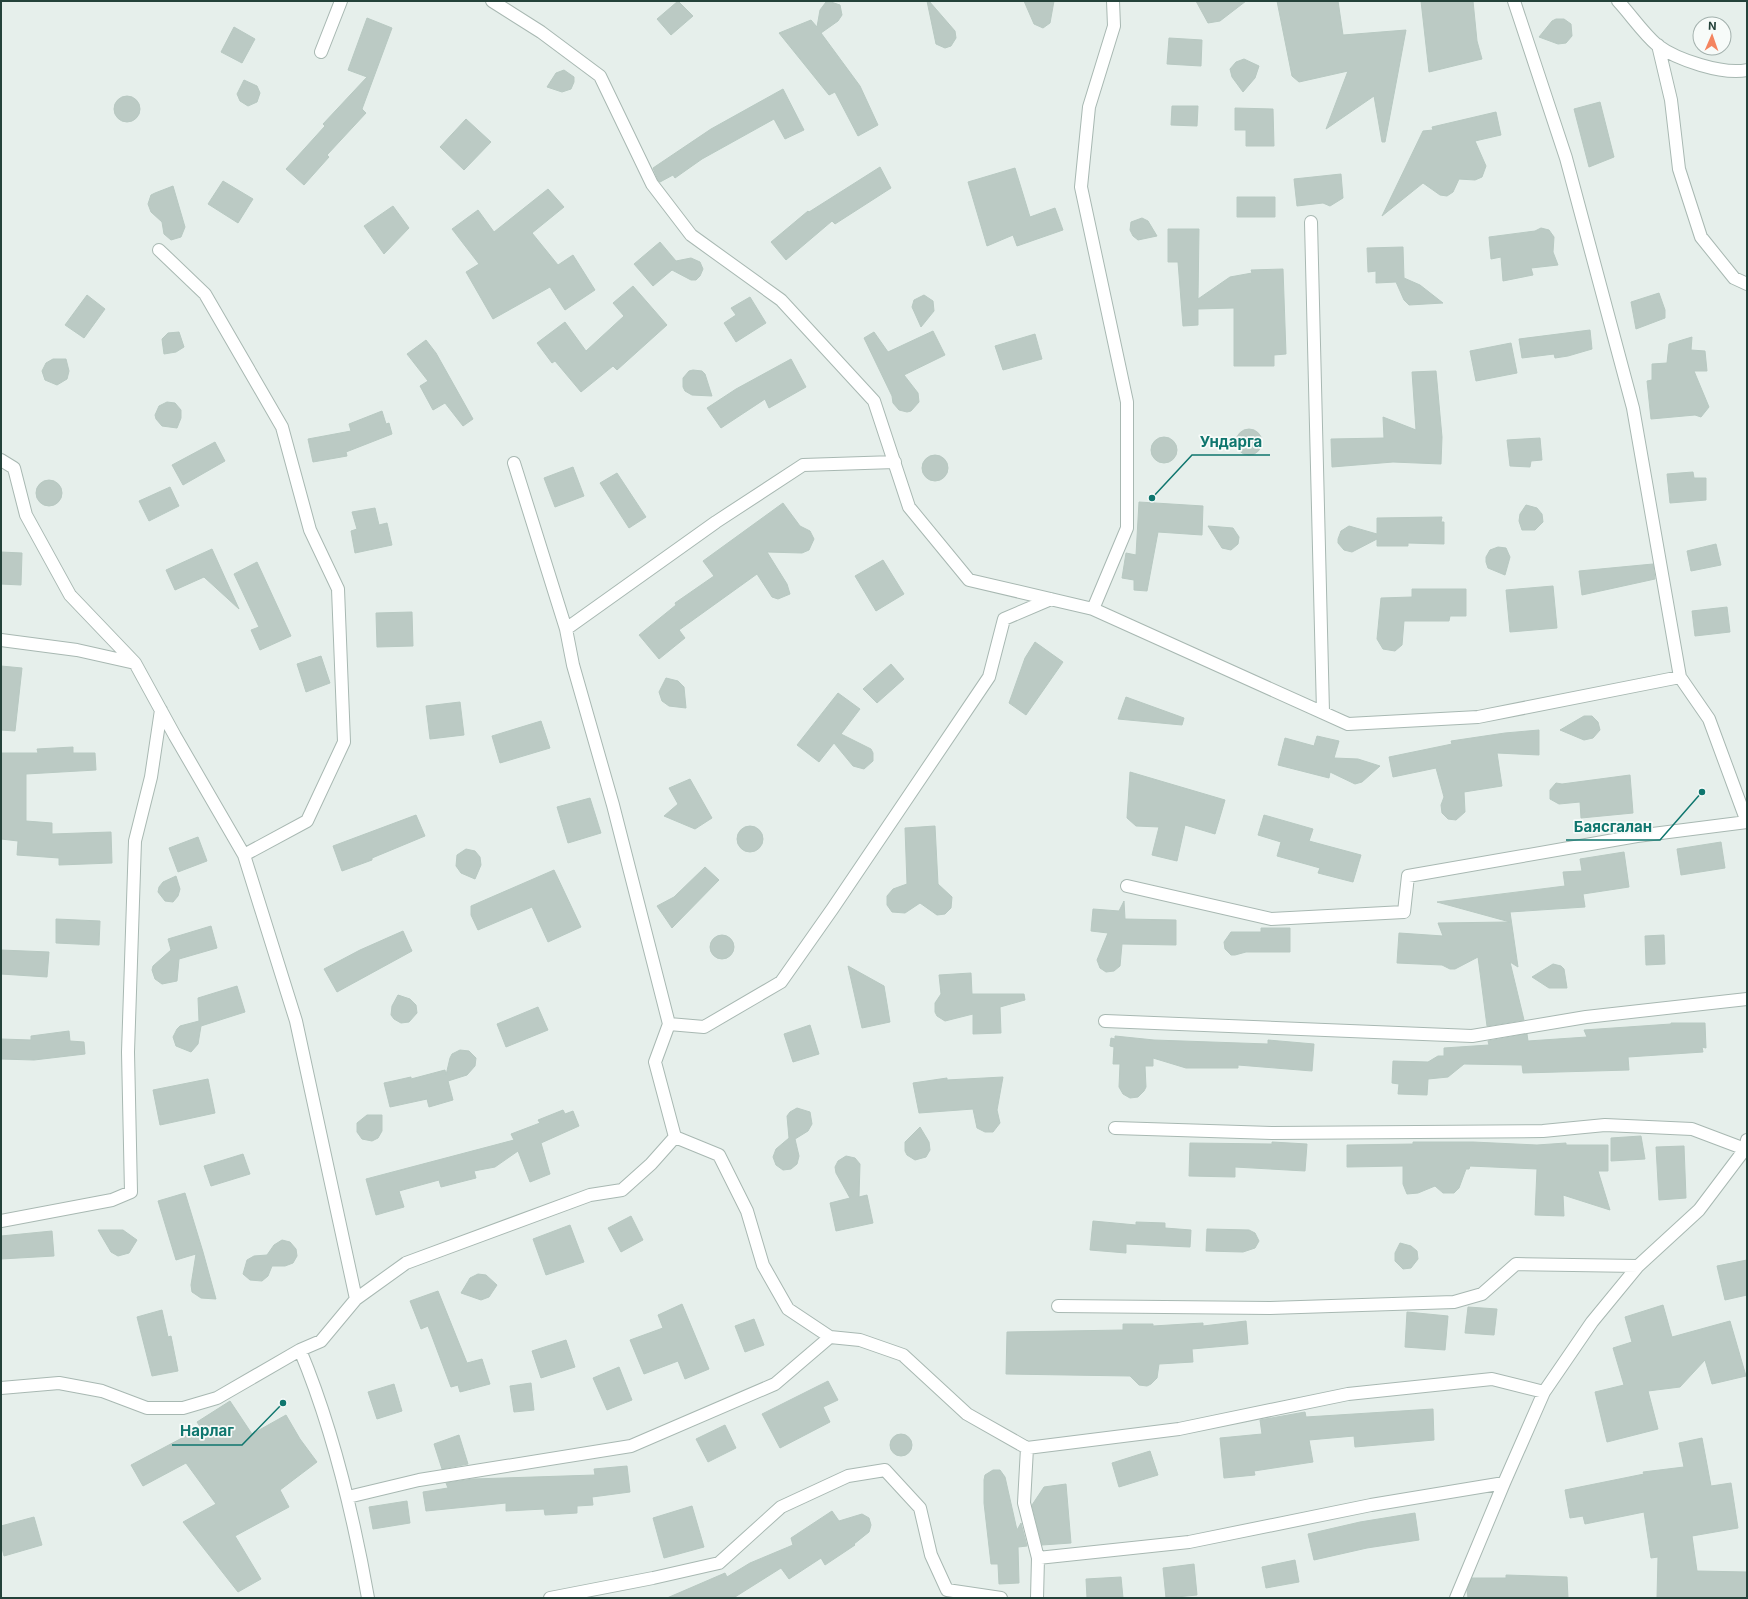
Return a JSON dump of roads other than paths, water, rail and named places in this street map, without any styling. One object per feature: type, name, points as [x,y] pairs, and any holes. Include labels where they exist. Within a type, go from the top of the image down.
[{"type":"street","points":[[321,52],[341,1]]},
{"type":"street","points":[[492,1],[541,32],[600,76],[652,184],[691,235],[781,300],[874,401],[909,506],[969,580],[1093,609],[1348,724],[1478,717],[1680,677]]},
{"type":"street","points":[[1093,609],[1127,528],[1127,402],[1081,187],[1089,106],[1114,26],[1113,1]]},
{"type":"street","points":[[1127,886],[1271,919],[1404,912],[1408,876],[1637,836],[1747,822],[1709,719],[1680,677],[1633,408],[1566,158],[1514,1]]},
{"type":"street","points":[[1618,1],[1658,45],[1697,65],[1738,72],[1747,70]]},
{"type":"street","points":[[1658,45],[1671,100],[1679,169],[1701,237],[1734,278],[1747,284]]},
{"type":"street","points":[[1311,222],[1323,712]]},
{"type":"street","points":[[159,250],[205,294],[282,427],[310,530],[338,589],[344,742],[307,821],[244,855]]},
{"type":"street","points":[[1,460],[14,468],[26,515],[70,595],[136,663],[161,710],[244,855],[296,1021],[356,1299]]},
{"type":"street","points":[[566,629],[716,522],[802,465],[894,462]]},
{"type":"street","points":[[514,463],[566,629],[574,665],[613,805],[669,1024],[655,1062],[675,1137]]},
{"type":"street","points":[[669,1024],[704,1027],[781,982],[834,908],[988,677],[1004,619],[1051,599]]},
{"type":"street","points":[[1,640],[77,650],[136,663]]},
{"type":"street","points":[[1,1221],[112,1200],[131,1192],[128,1052],[135,840],[151,777],[161,710]]},
{"type":"street","points":[[1105,1021],[1472,1036],[1586,1017],[1747,999]]},
{"type":"street","points":[[1115,1128],[1272,1132],[1543,1131],[1606,1125],[1692,1129],[1746,1145],[1699,1210],[1638,1266],[1592,1322],[1544,1392],[1456,1598]]},
{"type":"street","points":[[1,1388],[59,1384],[102,1391],[147,1408],[183,1408],[217,1398],[300,1350],[321,1341],[356,1299],[406,1263],[590,1195],[622,1190],[651,1164],[675,1137]]},
{"type":"street","points":[[675,1137],[719,1155],[747,1211],[763,1265],[788,1309],[830,1337],[860,1340],[903,1355],[967,1414],[1027,1448],[1179,1429],[1348,1394],[1492,1379],[1544,1392]]},
{"type":"street","points":[[1058,1306],[1270,1308],[1454,1302],[1482,1294],[1516,1264],[1638,1266]]},
{"type":"street","points":[[348,1497],[419,1480],[479,1472],[631,1446],[775,1384],[830,1337]]},
{"type":"street","points":[[300,1350],[318,1393],[348,1497],[368,1598]]},
{"type":"street","points":[[1027,1448],[1024,1503],[1038,1558],[1037,1598]]},
{"type":"street","points":[[550,1598],[719,1564],[781,1507],[848,1476],[886,1470],[920,1508],[931,1554],[947,1590],[1001,1598]]},
{"type":"street","points":[[1038,1558],[1189,1542],[1371,1505],[1504,1483]]},
{"type":"place","name":"Ундарга","points":[[1152,498]]},
{"type":"place","name":"Баясгалан","points":[[1702,792]]},
{"type":"place","name":"Нарлаг","points":[[283,1403]]}]
